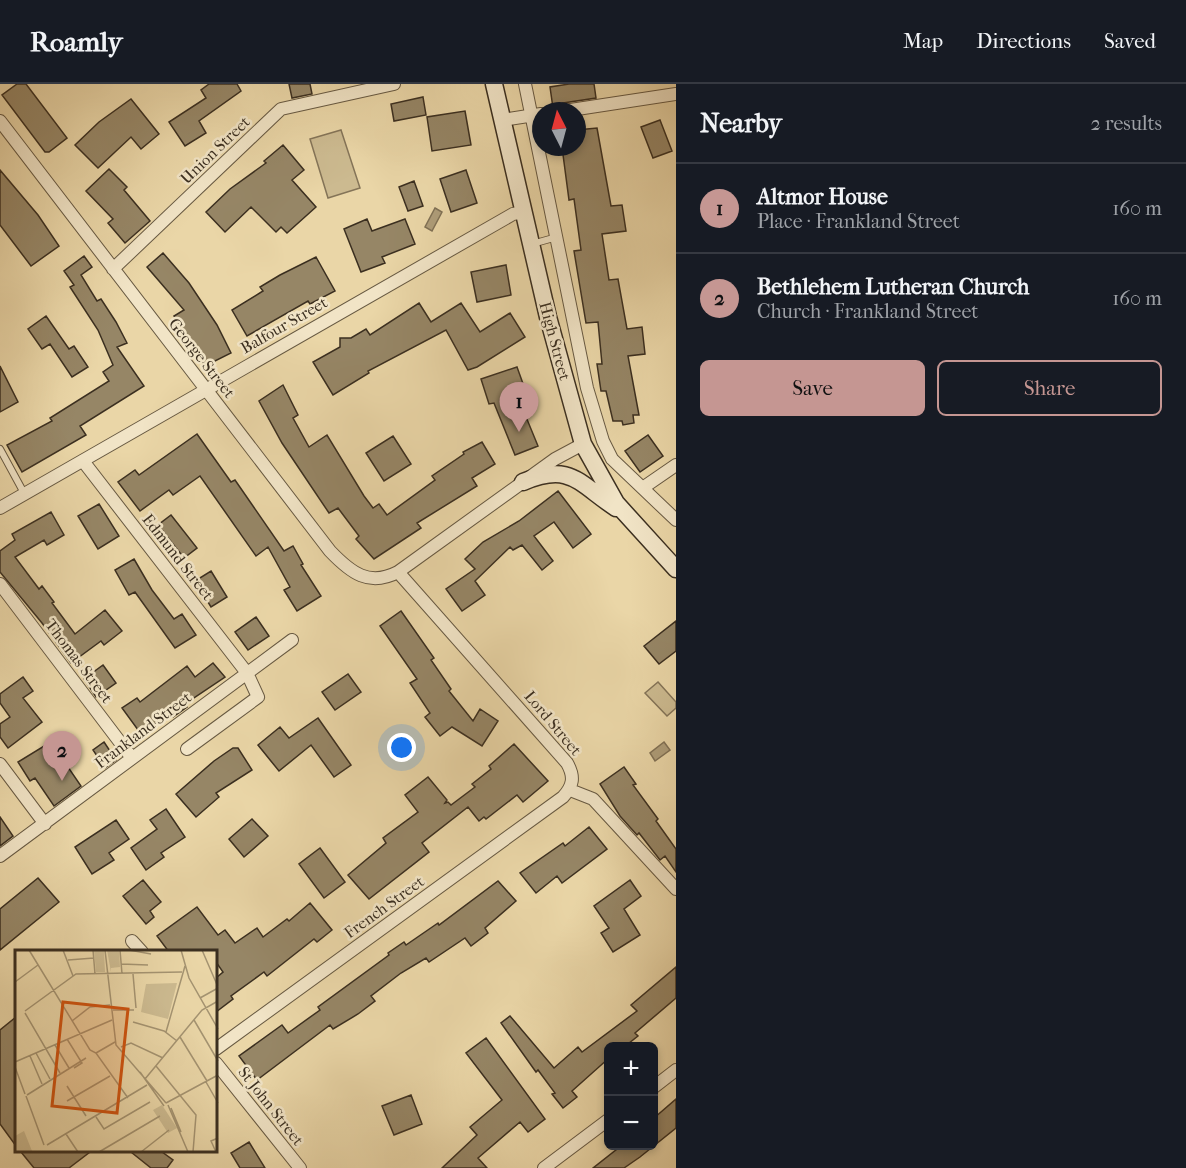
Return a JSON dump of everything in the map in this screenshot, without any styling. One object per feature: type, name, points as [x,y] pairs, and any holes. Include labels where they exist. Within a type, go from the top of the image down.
[{"type":"main road","name":"High Street","points":[[494,84],[523,212],[583,444],[607,489],[627,515],[676,569]]},
{"type":"main road","points":[[523,482],[546,474],[567,474],[627,515]]},
{"type":"street","name":"Union Street","points":[[113,269],[281,109],[394,84]]},
{"type":"street","name":"High Street","points":[[525,84],[532,102]]},
{"type":"street","points":[[586,108],[676,94]]},
{"type":"street","points":[[502,120],[532,116]]},
{"type":"street","name":"George Street","points":[[0,121],[330,551],[346,567],[369,579],[382,579],[398,572]]},
{"type":"street","name":"High Street","points":[[544,156],[587,388],[603,441],[612,459],[644,487],[676,520]]},
{"type":"street","name":"Balfour Street","points":[[0,508],[513,214],[523,212]]},
{"type":"street","points":[[398,572],[555,459],[583,444]]},
{"type":"street","name":"Edmund Street","points":[[83,460],[248,673]]},
{"type":"street","points":[[644,487],[676,465]]},
{"type":"street","name":"Lord Street","points":[[398,572],[567,763],[573,777],[570,790]]},
{"type":"street","name":"Thomas Street","points":[[0,584],[132,758]]},
{"type":"street","name":"Frankland Street","points":[[0,856],[292,640]]},
{"type":"street","points":[[187,749],[258,697],[248,673]]},
{"type":"street","points":[[0,764],[45,824]]},
{"type":"street","points":[[570,790],[593,800],[676,889]]},
{"type":"street","name":"French Street","points":[[218,1048],[570,790]]},
{"type":"street","points":[[132,941],[140,950]]},
{"type":"street","name":"St John Street","points":[[218,1066],[300,1168]]},
{"type":"street","points":[[658,1084],[676,1070]]},
{"type":"street","points":[[544,1168],[604,1124]]},
{"type":"lane","points":[[531,244],[558,237]]},
{"type":"lane","points":[[0,449],[24,493]]},
{"type":"shaded area","points":[[341,130],[360,188],[328,198],[310,139]]},
{"type":"shaded area","points":[[435,208],[442,212],[432,231],[425,227]]},
{"type":"shaded area","points":[[658,682],[676,702],[676,708],[667,716],[645,693]]},
{"type":"shaded area","points":[[664,742],[670,750],[655,761],[650,753]]},
{"type":"building","points":[[17,84],[26,84],[67,138],[49,152],[45,152],[2,95]]},
{"type":"building","points":[[209,84],[237,84],[241,91],[199,121],[206,133],[185,146],[169,122],[206,98],[201,90]]},
{"type":"building","points":[[289,84],[310,84],[312,94],[292,98]]},
{"type":"building","points":[[594,84],[596,98],[552,102],[550,87]]},
{"type":"building","points":[[423,97],[426,115],[394,121],[391,104]]},
{"type":"building","points":[[131,99],[159,134],[141,149],[131,137],[98,168],[75,145],[99,122]]},
{"type":"building","points":[[465,111],[471,145],[432,151],[427,117]]},
{"type":"building","points":[[660,120],[672,151],[653,158],[641,127]]},
{"type":"building","points":[[597,128],[611,206],[622,205],[626,231],[602,234],[609,280],[618,279],[627,329],[642,327],[645,354],[628,356],[639,415],[633,415],[634,423],[623,425],[622,421],[613,421],[606,391],[601,391],[597,364],[602,364],[598,322],[586,323],[574,251],[581,250],[574,199],[569,200],[563,156],[586,156],[586,129]]},
{"type":"building","points":[[283,145],[304,170],[292,180],[316,207],[287,233],[281,227],[276,232],[251,207],[225,232],[206,212],[230,189],[266,163],[264,161]]},
{"type":"building","points":[[109,169],[127,187],[124,190],[150,221],[125,243],[108,223],[113,219],[86,191]]},
{"type":"building","points":[[0,170],[38,215],[59,246],[31,266],[0,225]]},
{"type":"building","points":[[466,170],[477,203],[451,212],[440,179]]},
{"type":"building","points":[[414,181],[423,206],[408,211],[399,187]]},
{"type":"building","points":[[367,219],[372,231],[405,219],[415,244],[382,257],[385,263],[361,272],[344,229]]},
{"type":"building","points":[[163,253],[189,283],[217,325],[231,353],[205,366],[174,316],[184,310],[147,267]]},
{"type":"building","points":[[84,256],[92,267],[81,275],[97,301],[101,299],[116,322],[127,343],[117,347],[144,386],[80,426],[86,435],[22,472],[7,445],[52,421],[50,418],[109,381],[103,372],[113,365],[98,330],[70,287],[74,285],[64,271]]},
{"type":"building","points":[[316,257],[335,291],[310,304],[308,301],[247,336],[232,310],[263,291],[260,287]]},
{"type":"building","points":[[506,265],[511,295],[477,302],[471,272]]},
{"type":"building","points":[[419,303],[431,322],[461,303],[480,332],[510,313],[525,337],[477,367],[468,370],[446,330],[368,371],[369,373],[333,395],[313,362],[340,347],[340,338],[351,338],[366,329],[370,335]]},
{"type":"building","points":[[46,316],[69,349],[74,346],[88,367],[72,377],[50,344],[42,349],[28,329]]},
{"type":"building","points":[[0,366],[18,402],[0,412]]},
{"type":"building","points":[[517,367],[526,392],[517,395],[538,446],[515,455],[494,403],[489,404],[481,379]]},
{"type":"building","points":[[283,385],[298,415],[293,418],[309,447],[327,435],[373,508],[379,504],[387,515],[435,480],[432,476],[464,454],[463,452],[482,442],[495,464],[472,478],[477,486],[417,523],[421,528],[374,559],[356,539],[359,536],[338,508],[329,513],[282,443],[259,401]]},
{"type":"building","points":[[197,434],[231,482],[235,480],[284,551],[293,546],[303,564],[301,565],[321,596],[297,611],[284,590],[290,587],[268,547],[256,556],[200,476],[173,495],[169,490],[140,511],[118,482],[135,470],[139,475]]},
{"type":"building","points":[[648,435],[663,456],[640,472],[625,451]]},
{"type":"building","points":[[393,436],[411,464],[384,481],[366,453]]},
{"type":"building","points":[[558,491],[591,534],[573,548],[554,522],[534,536],[553,561],[542,570],[522,545],[513,550],[510,547],[475,581],[485,595],[462,611],[446,589],[475,569],[465,559],[483,542],[519,521]]},
{"type":"building","points":[[99,504],[119,536],[98,549],[78,516]]},
{"type":"building","points":[[51,512],[64,535],[47,545],[44,540],[15,557],[39,589],[42,586],[75,634],[105,610],[122,631],[104,645],[101,641],[71,663],[0,572],[0,551],[15,540],[12,534]]},
{"type":"building","points":[[171,515],[197,548],[184,558],[158,525]]},
{"type":"building","points":[[134,559],[152,590],[174,619],[182,614],[196,635],[175,648],[135,592],[129,595],[115,570]]},
{"type":"building","points":[[211,571],[227,597],[211,607],[195,581]]},
{"type":"building","points":[[401,611],[434,658],[431,660],[451,689],[449,691],[473,721],[480,709],[498,721],[482,746],[452,727],[440,736],[425,717],[430,713],[410,683],[417,679],[380,626]]},
{"type":"building","points":[[256,617],[269,636],[248,650],[235,632]]},
{"type":"building","points":[[676,621],[676,651],[659,664],[644,646]]},
{"type":"building","points":[[213,663],[225,677],[185,704],[187,707],[173,717],[170,713],[141,734],[122,708],[137,698],[140,702],[187,666],[195,677]]},
{"type":"building","points":[[103,665],[116,683],[96,697],[84,679]]},
{"type":"building","points":[[348,674],[361,692],[335,710],[322,692]]},
{"type":"building","points":[[23,677],[33,691],[23,698],[42,722],[8,748],[0,737],[0,724],[10,717],[0,703],[0,694]]},
{"type":"building","points":[[318,718],[351,765],[334,777],[311,745],[279,771],[258,745],[280,727],[289,738]]},
{"type":"building","points":[[104,742],[116,760],[105,768],[93,750]]},
{"type":"building","points":[[49,743],[65,769],[68,767],[81,786],[54,806],[35,778],[30,781],[18,762]]},
{"type":"building","points":[[514,744],[548,781],[523,802],[517,795],[486,819],[484,817],[479,821],[468,807],[422,843],[429,852],[369,899],[348,875],[386,843],[383,838],[418,812],[405,795],[428,777],[447,800],[445,803],[448,802],[451,805],[475,787],[472,784],[491,769],[489,766]]},
{"type":"building","points":[[233,748],[238,748],[252,770],[216,793],[219,797],[196,817],[176,794],[214,761]]},
{"type":"building","points":[[624,767],[636,784],[633,785],[676,849],[676,872],[665,856],[660,860],[639,833],[637,835],[620,816],[600,784]]},
{"type":"building","points":[[166,809],[185,837],[161,853],[164,857],[146,870],[131,848],[157,829],[150,820]]},
{"type":"building","points":[[0,817],[13,836],[0,846]]},
{"type":"building","points":[[252,819],[268,836],[244,857],[229,839]]},
{"type":"building","points":[[116,820],[129,839],[109,853],[114,860],[92,874],[75,847]]},
{"type":"building","points":[[589,827],[607,849],[562,883],[557,876],[536,893],[520,873],[563,843],[565,846]]},
{"type":"building","points":[[320,848],[345,882],[324,898],[299,864]]},
{"type":"building","points":[[38,878],[59,902],[0,950],[0,909]]},
{"type":"building","points":[[143,880],[161,902],[150,911],[154,917],[146,924],[123,896]]},
{"type":"building","points":[[630,880],[641,896],[624,909],[640,935],[613,952],[601,933],[609,928],[594,906]]},
{"type":"building","points":[[498,881],[516,901],[485,928],[488,933],[471,946],[465,938],[429,962],[426,958],[401,973],[371,996],[375,1001],[358,1014],[333,1029],[330,1025],[257,1080],[239,1056],[282,1025],[288,1033],[320,1010],[318,1007],[389,955],[388,953],[404,942],[406,945],[438,923],[439,925]]},
{"type":"building","points":[[310,903],[332,930],[317,942],[314,939],[267,976],[264,972],[231,996],[233,999],[218,1010],[218,976],[223,972],[218,965],[218,950],[168,950],[157,936],[197,907],[218,935],[225,930],[235,943],[257,928],[263,937],[287,919],[289,921]]},
{"type":"building","points":[[676,967],[676,998],[635,1033],[638,1036],[630,1042],[604,1042],[604,1062],[572,1091],[577,1097],[563,1108],[552,1094],[555,1093],[538,1070],[536,1072],[501,1023],[510,1016],[554,1068],[578,1047],[582,1052],[637,1011],[631,1005]]},
{"type":"building","points":[[15,1018],[15,1145],[0,1124],[0,1030]]},
{"type":"building","points":[[486,1038],[545,1119],[528,1132],[520,1122],[478,1158],[487,1168],[442,1168],[477,1135],[470,1127],[502,1100],[466,1053]]},
{"type":"building","points":[[411,1095],[422,1124],[394,1135],[382,1106]]},
{"type":"building","points":[[676,1099],[676,1128],[658,1143],[658,1115]]},
{"type":"building","points":[[249,1142],[265,1168],[240,1168],[231,1153]]},
{"type":"building","points":[[616,1150],[649,1150],[624,1168],[593,1168]]},
{"type":"building","points":[[22,1153],[89,1153],[69,1168],[34,1168]]},
{"type":"building","points":[[132,1153],[163,1153],[173,1160],[167,1168],[151,1168]]},
{"type":"place","name":"Altmor House","points":[[519,432]]},
{"type":"place","name":"Bethlehem Lutheran Church","points":[[62,781]]}]
